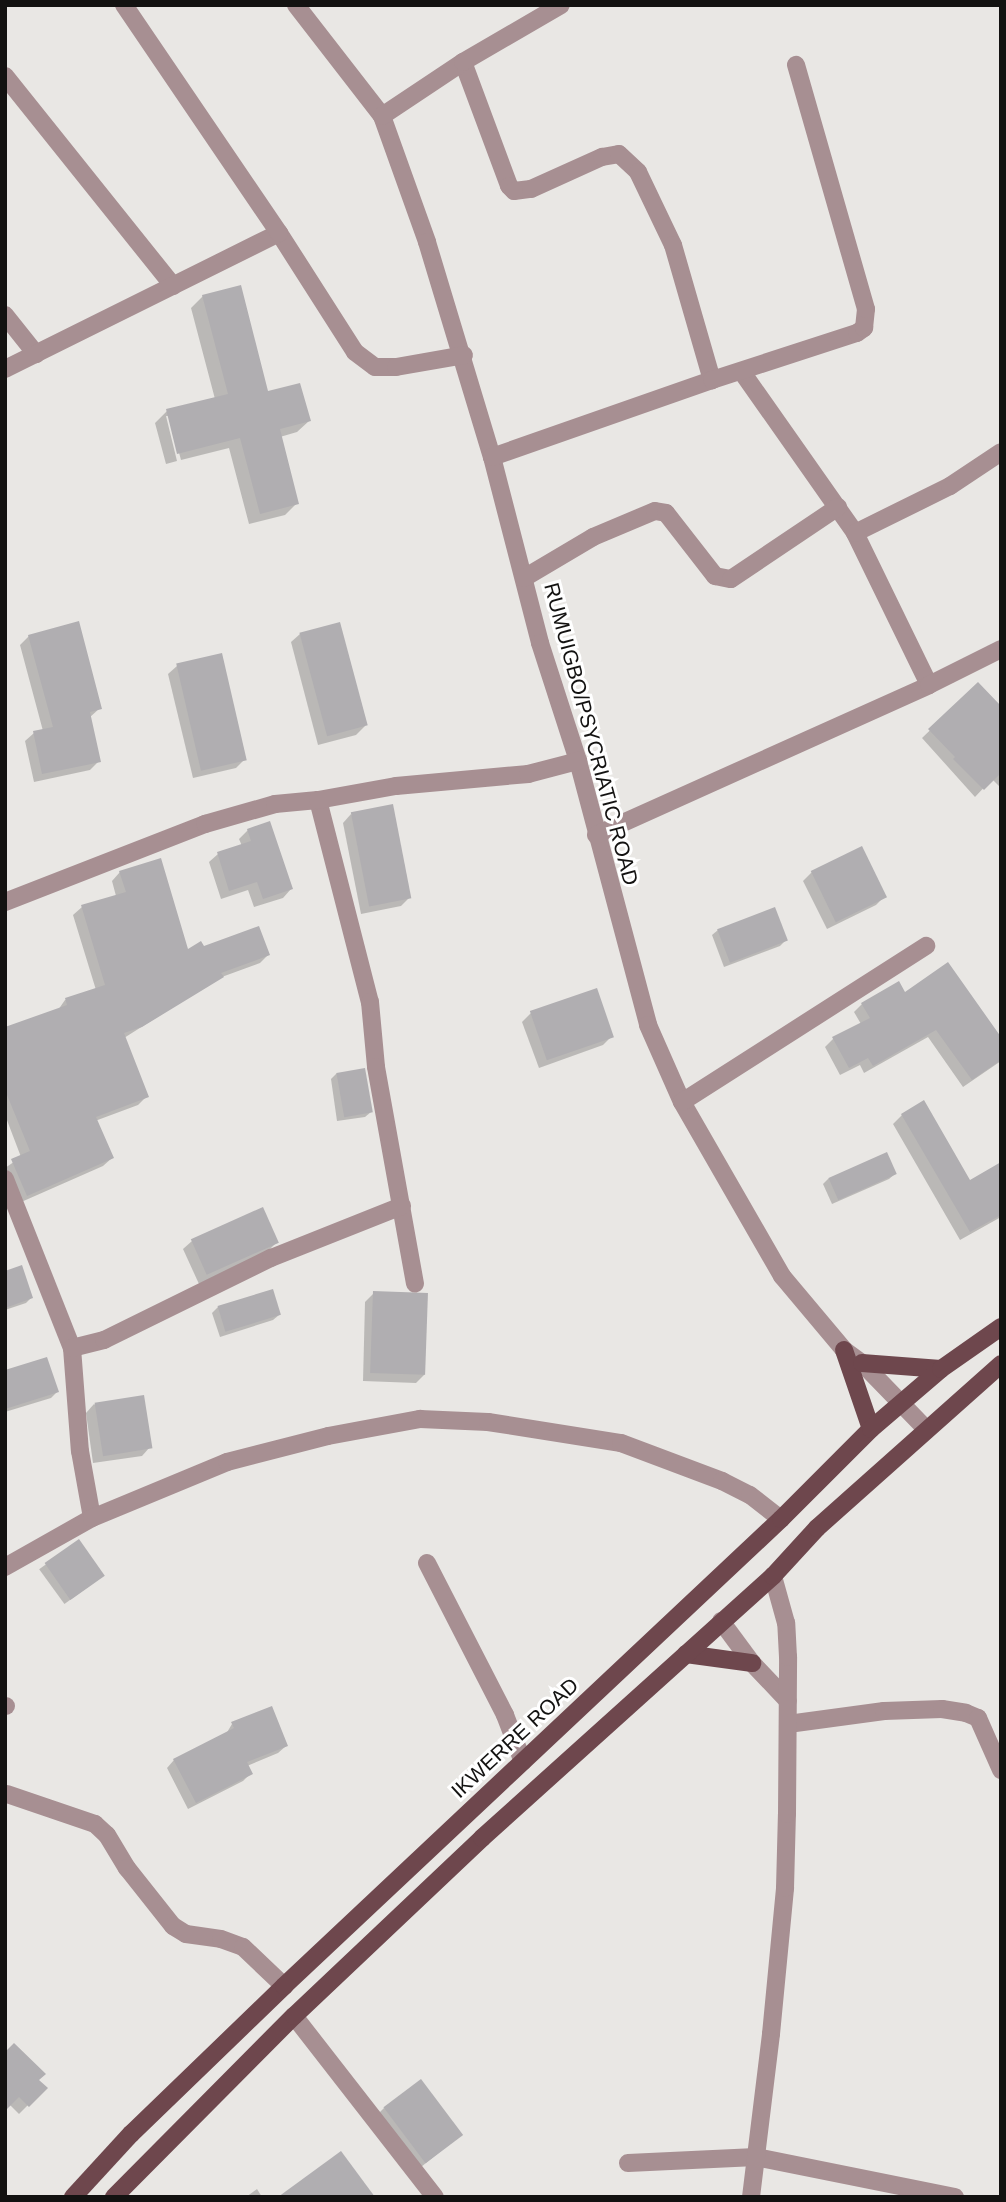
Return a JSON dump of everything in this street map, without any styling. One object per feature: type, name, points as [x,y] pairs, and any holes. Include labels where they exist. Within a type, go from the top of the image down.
[{"type":"main road","name":"IKWERRE ROAD","points":[[73,2197],[131,2134],[284,1986],[781,1519],[871,1429],[941,1369],[1001,1327]]},
{"type":"main road","points":[[844,1350],[871,1429]]},
{"type":"main road","points":[[862,1363],[941,1369]]},
{"type":"main road","points":[[114,2197],[294,2016],[599,1730],[772,1576],[817,1528],[1001,1364]]},
{"type":"main road","points":[[686,1654],[752,1663]]},
{"type":"street","points":[[124,5],[279,233],[355,352],[375,367],[396,367],[464,355]]},
{"type":"street","name":"RUMUIGBO/PSYCRIATIC ROAD","points":[[296,5],[382,116],[464,355],[540,643],[578,761],[648,1025],[682,1102],[782,1276],[844,1350],[862,1363],[926,1429]]},
{"type":"street","points":[[382,116],[463,62],[561,5]]},
{"type":"street","points":[[463,62],[509,186],[514,191],[531,189],[602,157],[619,154],[639,172],[673,246],[712,380]]},
{"type":"street","points":[[492,457],[712,380],[857,333],[864,328],[866,319],[796,65]]},
{"type":"street","points":[[5,76],[173,286]]},
{"type":"street","points":[[5,369],[279,233]]},
{"type":"street","points":[[5,315],[36,354]]},
{"type":"street","points":[[741,372],[855,533],[929,685]]},
{"type":"street","points":[[855,533],[950,486],[1001,452]]},
{"type":"street","points":[[524,578],[593,537],[655,511],[666,513],[715,576],[731,579],[838,507]]},
{"type":"street","points":[[596,835],[929,685],[1001,649]]},
{"type":"street","points":[[5,902],[205,824],[275,804],[318,800],[396,786],[528,774],[578,761]]},
{"type":"street","points":[[318,800],[370,1002],[376,1067],[415,1284]]},
{"type":"street","points":[[682,1102],[926,946]]},
{"type":"street","points":[[5,1179],[72,1348],[80,1451],[92,1518]]},
{"type":"street","points":[[72,1348],[104,1340],[271,1258],[402,1206]]},
{"type":"street","points":[[5,1567],[92,1518],[227,1462],[328,1436],[420,1419],[488,1422],[621,1443],[722,1481],[750,1495],[781,1519]]},
{"type":"street","points":[[427,1563],[505,1715],[523,1762]]},
{"type":"street","points":[[751,2197],[785,1888],[788,1724],[786,1623],[772,1576]]},
{"type":"street","points":[[721,1621],[752,1663],[788,1701]]},
{"type":"street","points":[[788,1724],[884,1711],[942,1709],[966,1713],[978,1718],[1001,1770]]},
{"type":"street","points":[[7,1794],[94,1824],[107,1835],[127,1868],[173,1926],[186,1934],[221,1939],[243,1947],[284,1986]]},
{"type":"street","points":[[294,2016],[435,2197]]},
{"type":"street","points":[[628,2163],[756,2157],[955,2197]]},
{"type":"building","points":[[241,285],[268,391],[300,383],[311,421],[280,429],[299,504],[260,514],[240,438],[177,454],[166,409],[228,394],[202,295]]},
{"type":"building","points":[[79,621],[102,709],[90,712],[101,762],[42,774],[33,731],[53,727],[28,635]]},
{"type":"building","points":[[340,622],[368,725],[327,736],[299,633]]},
{"type":"building","points":[[222,653],[247,760],[201,771],[176,664]]},
{"type":"building","points":[[978,682],[1001,706],[1001,773],[984,790],[928,729]]},
{"type":"building","points":[[393,804],[411,898],[369,906],[351,812]]},
{"type":"building","points":[[270,821],[293,889],[263,899],[257,882],[229,891],[217,852],[251,841],[247,829]]},
{"type":"building","points":[[862,846],[887,897],[836,922],[811,871]]},
{"type":"building","points":[[161,858],[188,949],[201,941],[204,946],[259,926],[270,955],[221,973],[224,977],[142,1027],[124,1033],[149,1097],[96,1117],[114,1158],[27,1196],[11,1159],[30,1151],[5,1090],[5,1027],[67,1005],[65,998],[105,985],[81,905],[126,892],[119,871]]},
{"type":"building","points":[[775,907],[788,941],[730,963],[717,929]]},
{"type":"building","points":[[948,962],[1001,1037],[1001,1060],[972,1080],[936,1030],[873,1066],[868,1058],[849,1068],[832,1037],[870,1018],[861,1003],[899,981],[905,992]]},
{"type":"building","points":[[597,988],[614,1037],[547,1060],[530,1011]]},
{"type":"building","points":[[365,1068],[373,1112],[344,1117],[336,1073]]},
{"type":"building","points":[[924,1100],[970,1180],[1001,1162],[1001,1215],[970,1232],[901,1114]]},
{"type":"building","points":[[887,1152],[897,1174],[838,1200],[829,1178]]},
{"type":"building","points":[[263,1207],[279,1243],[207,1275],[191,1239]]},
{"type":"building","points":[[22,1265],[33,1298],[5,1308],[5,1271]]},
{"type":"building","points":[[273,1289],[281,1315],[225,1332],[218,1306]]},
{"type":"building","points":[[373,1291],[428,1293],[425,1375],[370,1373]]},
{"type":"building","points":[[47,1357],[59,1392],[5,1409],[5,1370]]},
{"type":"building","points":[[144,1395],[152,1448],[103,1456],[95,1403]]},
{"type":"building","points":[[79,1539],[105,1576],[70,1600],[45,1563]]},
{"type":"building","points":[[272,1706],[288,1746],[247,1762],[253,1774],[196,1803],[173,1759],[234,1728],[231,1722]]},
{"type":"building","points":[[14,2043],[46,2074],[39,2080],[48,2088],[29,2107],[19,2097],[5,2111],[5,2052]]},
{"type":"building","points":[[421,2079],[463,2135],[426,2163],[383,2107]]},
{"type":"building","points":[[341,2151],[375,2197],[278,2197]]}]
